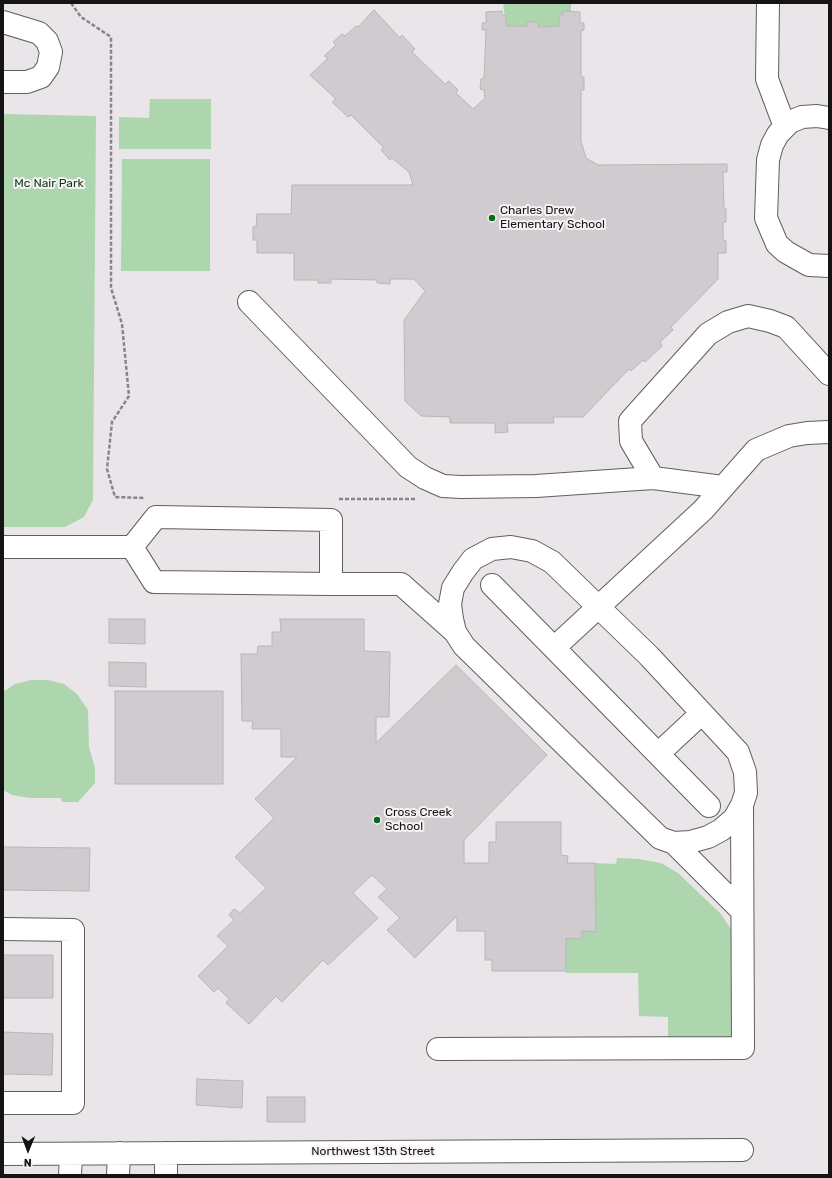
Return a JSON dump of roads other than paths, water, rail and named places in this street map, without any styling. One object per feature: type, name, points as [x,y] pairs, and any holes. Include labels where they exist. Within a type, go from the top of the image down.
[{"type":"street","points":[[768,3],[767,79],[785,126]]},
{"type":"street","points":[[3,22],[39,33],[47,41],[50,52],[48,67],[41,77],[26,82],[3,82]]},
{"type":"street","points":[[829,118],[817,116],[802,117],[790,122],[778,134],[772,145],[768,160],[766,218],[777,244],[786,252],[809,265],[829,266]]},
{"type":"street","points":[[249,302],[408,467],[443,486],[461,488],[536,486],[653,478],[723,487]]},
{"type":"street","points":[[653,478],[631,441],[630,421],[708,334],[728,322],[748,316],[770,321],[786,327],[829,374]]},
{"type":"street","points":[[554,648],[703,510],[756,450],[789,436],[829,432]]},
{"type":"street","points":[[132,547],[156,517],[331,520],[331,584]]},
{"type":"street","points":[[3,547],[132,547]]},
{"type":"street","points":[[132,547],[154,582],[401,584],[455,632],[464,646],[660,838],[674,843],[690,842],[715,834],[734,819],[742,805],[746,793],[746,779],[738,752],[649,656],[552,562],[532,551],[512,547],[492,549],[473,559],[462,572],[454,588],[450,604],[455,632]]},
{"type":"street","points":[[492,585],[709,806]]},
{"type":"street","points":[[658,754],[702,713]]},
{"type":"street","points":[[438,1049],[743,1048],[742,805]]},
{"type":"street","points":[[674,843],[742,911]]},
{"type":"street","points":[[3,929],[73,930],[73,1103],[3,1103]]},
{"type":"street","name":"Northwest 13th Street","points":[[3,1154],[742,1150]]},
{"type":"street","points":[[118,1175],[119,1153]]},
{"type":"street","points":[[166,1153],[166,1175]]},
{"type":"street","points":[[70,1175],[71,1154]]},
{"type":"place","name":"Charles Drew Elementary School","points":[[492,218]]},
{"type":"place","name":"Cross Creek School","points":[[377,820]]},
{"type":"park label","name":"Mc Nair Park","points":[[49,184]]}]
